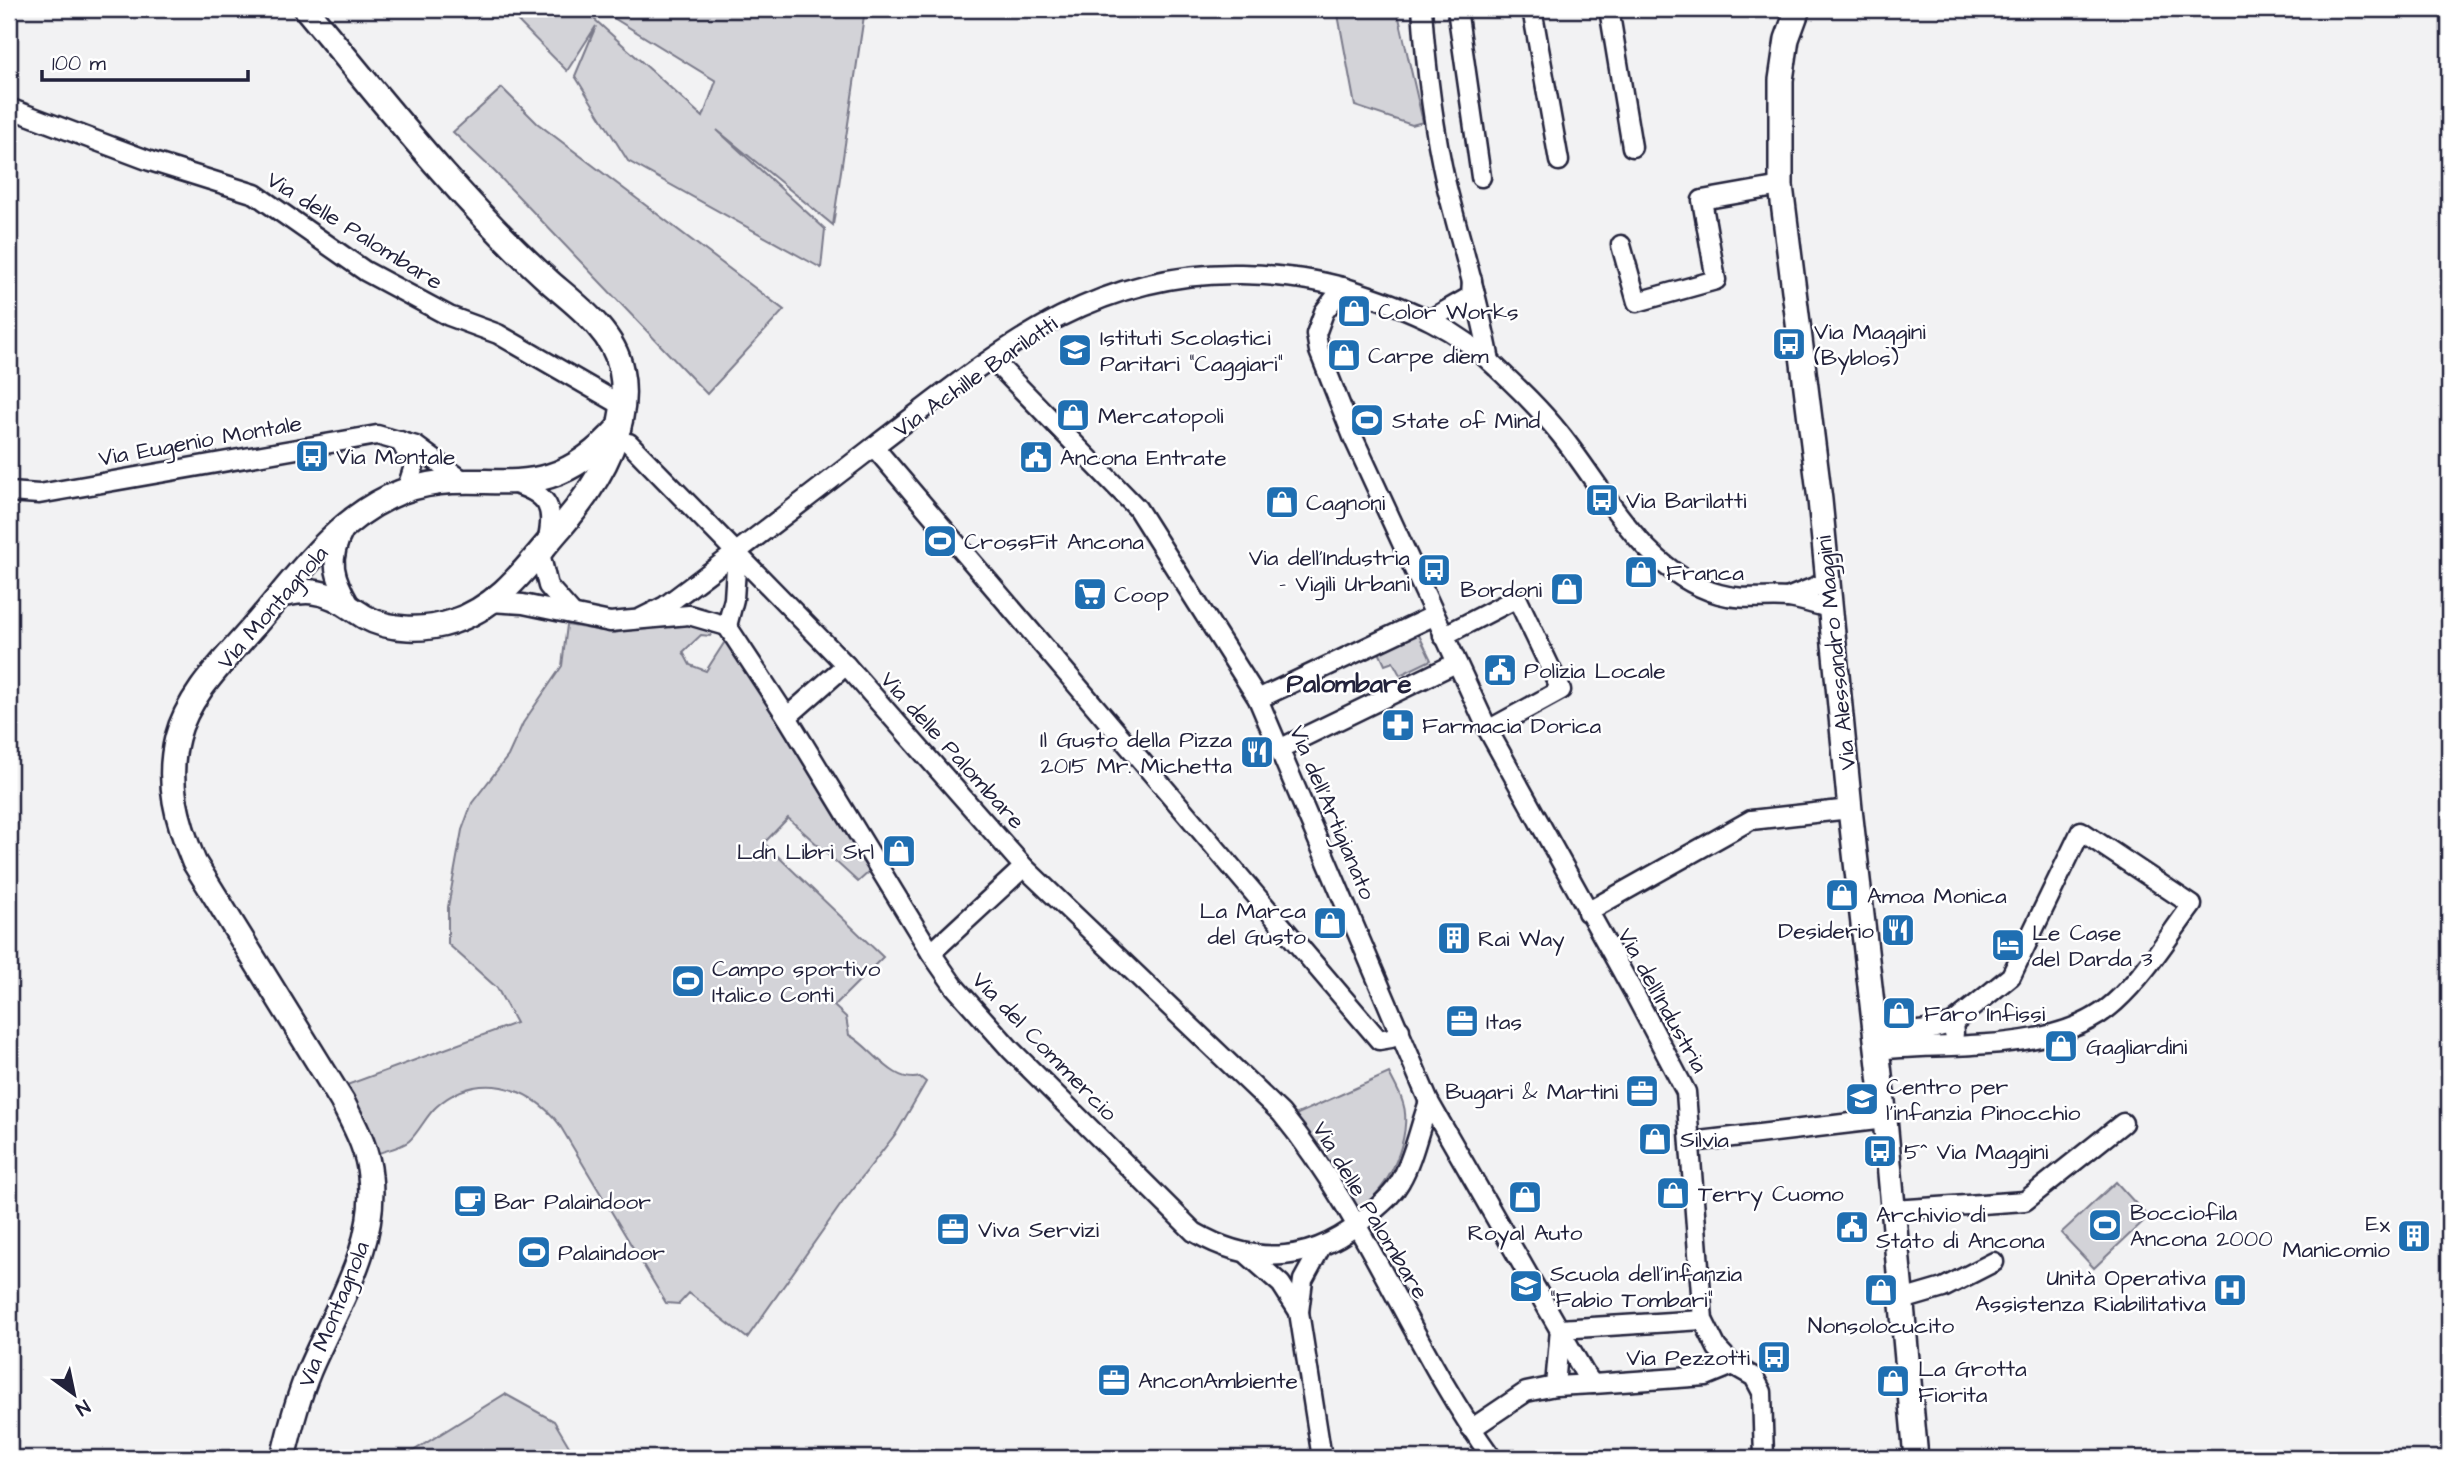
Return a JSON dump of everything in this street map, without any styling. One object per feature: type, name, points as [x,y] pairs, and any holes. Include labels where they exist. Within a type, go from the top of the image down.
[{"type":"main road","points":[[282,595],[312,591],[350,605],[365,617],[386,624],[418,628],[453,622],[490,602],[527,570],[597,479],[623,425],[621,366],[602,331],[506,242],[414,140],[306,9]]},
{"type":"main road","name":"Via Alessandro Maggini","points":[[1798,9],[1787,39],[1781,80],[1781,186],[1809,404],[1885,1119],[1916,1426],[1916,1458]]},
{"type":"main road","name":"Via Montagnola","points":[[283,1458],[298,1399],[357,1267],[372,1210],[370,1174],[362,1140],[342,1101],[194,862],[178,818],[172,765],[177,735],[191,705],[323,545],[371,507],[406,491],[465,482],[513,484],[566,472],[590,456],[623,425]]},
{"type":"main road","name":"Via Alessandro Maggini","points":[[1916,1426],[1926,1458]]},
{"type":"street","points":[[1422,9],[1428,74],[1446,183],[1490,361]]},
{"type":"street","points":[[1457,9],[1481,177]]},
{"type":"street","points":[[1532,9],[1559,161]]},
{"type":"street","points":[[1609,9],[1632,147]]},
{"type":"street","name":"Via delle Palombare","points":[[9,108],[150,161],[254,194],[365,271],[449,316],[498,334],[623,425],[737,552],[846,665],[1024,867],[1281,1113],[1303,1141],[1357,1226],[1441,1382],[1492,1458]]},
{"type":"street","points":[[1621,245],[1637,302],[1716,280],[1702,200],[1781,186]]},
{"type":"street","name":"Via Achille Barilatti","points":[[639,620],[665,606],[992,359],[1051,320],[1087,303],[1145,284],[1195,273],[1266,275],[1343,287],[1431,319],[1463,339],[1490,361],[1560,434],[1629,527],[1654,557],[1671,570],[1717,594],[1741,599],[1787,598],[1830,608]]},
{"type":"street","name":"Via dell'Industria","points":[[1343,287],[1324,312],[1316,334],[1319,351],[1353,437],[1433,616],[1488,730],[1686,1092],[1703,1320]]},
{"type":"street","points":[[1431,319],[1473,289]]},
{"type":"street","points":[[1463,339],[1472,323],[1473,289]]},
{"type":"street","name":"Via dell'Artigianato","points":[[992,359],[1137,508],[1258,699],[1429,1102],[1593,1384]]},
{"type":"street","name":"Via Eugenio Montale","points":[[9,492],[38,494],[365,435],[400,440],[426,452],[465,482]]},
{"type":"street","points":[[400,440],[414,466],[406,491]]},
{"type":"street","points":[[874,447],[1379,1040],[1391,1038],[1400,1030]]},
{"type":"street","points":[[513,484],[536,492],[547,502],[552,515],[543,548],[548,586],[571,612]]},
{"type":"street","points":[[348,524],[333,554],[332,566],[336,580],[350,605]]},
{"type":"street","points":[[727,626],[734,599],[737,552]]},
{"type":"street","points":[[734,599],[757,573]]},
{"type":"street","name":"Via Achille Barilatti","points":[[1787,598],[1827,582]]},
{"type":"street","points":[[1443,636],[1517,598],[1561,690],[1488,730]]},
{"type":"street","name":"Via Achille Barilatti","points":[[490,602],[571,612],[610,622],[689,615],[727,626]]},
{"type":"street","points":[[1258,699],[1433,616]]},
{"type":"street","name":"Via del Commercio","points":[[727,626],[787,717],[930,953],[954,986],[1011,1050],[1194,1232],[1215,1244],[1248,1255],[1288,1255],[1320,1249],[1357,1226],[1400,1181],[1429,1102]]},
{"type":"street","points":[[1279,749],[1456,663]]},
{"type":"street","points":[[787,717],[846,665]]},
{"type":"street","points":[[1587,912],[1751,820],[1850,809]]},
{"type":"street","points":[[2081,831],[2192,905],[2114,1003],[2072,1028],[2009,1042],[1876,1043],[1953,1023],[2011,976],[2081,831]]},
{"type":"street","points":[[930,953],[1024,867]]},
{"type":"street","points":[[1953,1023],[1954,1044]]},
{"type":"street","points":[[1691,1142],[1885,1119]]},
{"type":"street","points":[[1894,1210],[2025,1200],[2123,1123]]},
{"type":"street","points":[[1320,1249],[1303,1280],[1299,1312],[1322,1458]]},
{"type":"street","points":[[1248,1255],[1281,1284],[1299,1312]]},
{"type":"street","points":[[1281,1284],[1288,1255]]},
{"type":"street","points":[[1288,1255],[1303,1280]]},
{"type":"street","points":[[1902,1300],[1943,1288],[1994,1262]]},
{"type":"street","points":[[1555,1386],[1560,1329],[1703,1320],[1717,1348],[1733,1365],[1754,1377],[1762,1392],[1764,1458]]},
{"type":"street","points":[[1471,1429],[1527,1392],[1555,1386],[1706,1376],[1733,1365]]},
{"type":"shaded area","points":[[506,9],[583,9],[703,117],[716,81],[599,9],[865,9],[833,225],[717,130],[825,229],[821,268],[628,161],[575,76],[596,26],[567,71]]},
{"type":"shaded area","points":[[1337,9],[1397,9],[1423,122],[1412,125],[1355,106]]},
{"type":"shaded area","points":[[502,88],[537,123],[784,310],[707,394],[495,172],[453,132]]},
{"type":"shaded area","points":[[666,621],[714,630],[710,636],[701,635],[683,652],[690,665],[706,671],[724,643],[730,643],[869,872],[858,882],[788,818],[764,843],[883,957],[834,1006],[846,1017],[849,1035],[891,1070],[910,1078],[920,1077],[926,1082],[897,1132],[842,1203],[747,1338],[689,1293],[679,1304],[666,1303],[559,1124],[533,1099],[501,1087],[468,1089],[436,1107],[409,1141],[379,1153],[344,1086],[516,1023],[497,988],[448,944],[448,907],[462,830],[472,803],[508,756],[523,723],[562,666],[567,625],[615,633]]},
{"type":"shaded area","points":[[1417,631],[1431,660],[1400,675],[1393,662],[1385,665],[1378,650]]},
{"type":"shaded area","points":[[1389,1073],[1402,1099],[1405,1130],[1389,1176],[1370,1200],[1359,1207],[1351,1203],[1293,1116]]},
{"type":"shaded area","name":"Bocciofila Ancona 2000","points":[[2116,1182],[2148,1217],[2094,1268],[2061,1233]]},
{"type":"shaded area","points":[[505,1394],[554,1421],[576,1458],[402,1458]]},
{"type":"place","name":"Color Works","points":[[1354,311]]},
{"type":"place","name":"Via Maggini (Byblos)","points":[[1789,344]]},
{"type":"place","name":"Istituti Scolastici Paritari \"Caggiari\"","points":[[1075,350]]},
{"type":"place","name":"Carpe diem","points":[[1344,355]]},
{"type":"place","name":"Mercatopoli","points":[[1073,415]]},
{"type":"place","name":"State of Mind","points":[[1367,420]]},
{"type":"place","name":"Via Montale","points":[[312,456]]},
{"type":"place","name":"Ancona Entrate","points":[[1036,457]]},
{"type":"place","name":"Via Barilatti","points":[[1602,500]]},
{"type":"place","name":"Cagnoni","points":[[1282,502]]},
{"type":"place","name":"CrossFit Ancona","points":[[940,541]]},
{"type":"place","name":"Via dell'Industria - Vigili Urbani","points":[[1434,570]]},
{"type":"place","name":"Franca","points":[[1641,572]]},
{"type":"place","name":"Bordoni","points":[[1567,589]]},
{"type":"place","name":"Coop","points":[[1090,594]]},
{"type":"place","name":"Polizia Locale","points":[[1500,670]]},
{"type":"place","name":"Farmacia Dorica","points":[[1398,725]]},
{"type":"place","name":"Il Gusto della Pizza 2015 Mr. Michetta","points":[[1257,752]]},
{"type":"place","name":"Ldn Libri Srl","points":[[899,851]]},
{"type":"place","name":"Amoa Monica","points":[[1842,895]]},
{"type":"place","name":"La Marca del Gusto","points":[[1330,923]]},
{"type":"place","name":"Desiderio","points":[[1898,930]]},
{"type":"place","name":"Rai Way","points":[[1454,938]]},
{"type":"place","name":"Le Case del Darda 3","points":[[2008,945]]},
{"type":"place","name":"Campo sportivo Italico Conti","points":[[688,981]]},
{"type":"place","name":"Faro Infissi","points":[[1899,1013]]},
{"type":"place","name":"Itas","points":[[1462,1021]]},
{"type":"place","name":"Gagliardini","points":[[2061,1046]]},
{"type":"place","name":"Bugari & Martini","points":[[1642,1091]]},
{"type":"place","name":"Centro per l'infanzia Pinocchio","points":[[1862,1099]]},
{"type":"place","name":"Silvia","points":[[1655,1139]]},
{"type":"place","name":"5^ Via Maggini","points":[[1880,1151]]},
{"type":"place","name":"Terry Cuomo","points":[[1673,1193]]},
{"type":"place","name":"Royal Auto","points":[[1525,1197]]},
{"type":"place","name":"Bar Palaindoor","points":[[470,1201]]},
{"type":"place","name":"Bocciofila Ancona 2000","points":[[2105,1225]]},
{"type":"place","name":"Archivio di Stato di Ancona","points":[[1852,1227]]},
{"type":"place","name":"Viva Servizi","points":[[953,1229]]},
{"type":"place","name":"Ex Manicomio","points":[[2414,1236]]},
{"type":"place","name":"Palaindoor","points":[[534,1252]]},
{"type":"place","name":"Scuola dell'infanzia \"Fabio Tombari\"","points":[[1526,1286]]},
{"type":"place","name":"Nonsolocucito","points":[[1881,1290]]},
{"type":"place","name":"Unità Operativa Assistenza Riabilitativa","points":[[2230,1290]]},
{"type":"place","name":"Via Pezzotti","points":[[1774,1357]]},
{"type":"place","name":"AnconAmbiente","points":[[1114,1380]]},
{"type":"place","name":"La Grotta Fiorita","points":[[1893,1381]]},
{"type":"district","name":"Palombare","points":[[1349,683]]}]
